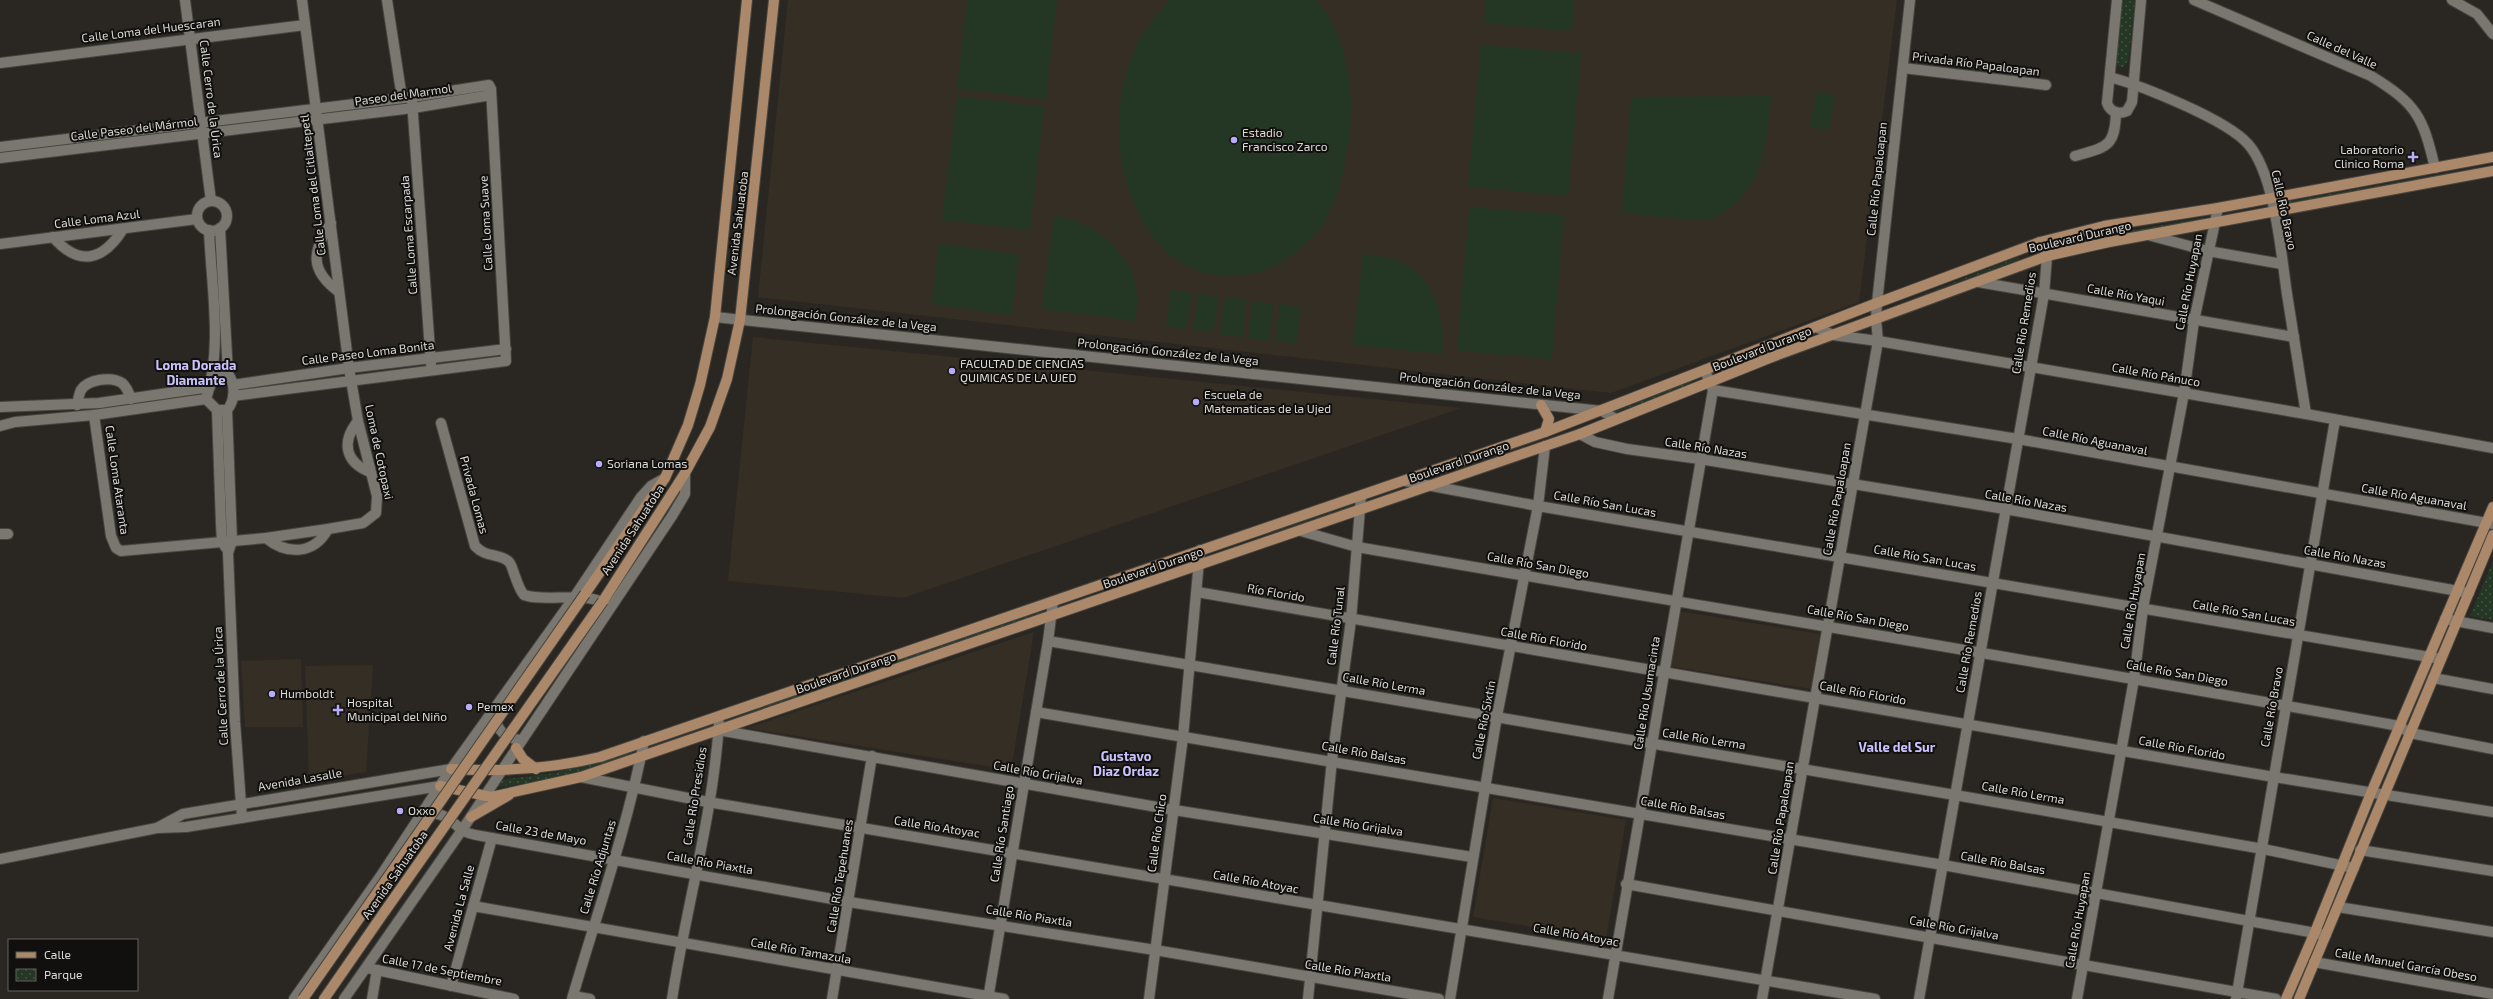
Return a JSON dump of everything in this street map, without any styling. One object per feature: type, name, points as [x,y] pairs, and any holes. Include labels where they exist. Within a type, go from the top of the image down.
[{"type":"main road","name":"Avenida Sahuatoba","points":[[303,999],[665,478],[688,425],[700,385],[715,317],[747,0]]},
{"type":"main road","name":"Avenida Sahuatoba","points":[[324,999],[603,601],[685,473],[710,427],[727,379],[740,320],[774,0]]},
{"type":"main road","name":"Boulevard Durango","points":[[451,769],[501,772],[571,764],[600,757],[719,714],[1053,602],[1545,432],[1877,303],[2040,242],[2104,226],[2218,208],[2493,157]]},
{"type":"main road","name":"Boulevard Durango","points":[[440,786],[483,797],[512,794],[581,777],[1051,617],[1580,434],[1616,419],[1711,387],[1833,335],[2047,256],[2148,235],[2493,171]]},
{"type":"main road","points":[[1541,405],[1549,419],[1545,432]]},
{"type":"main road","points":[[2286,999],[2428,657],[2457,590],[2490,524],[2493,507]]},
{"type":"main road","points":[[2299,999],[2493,535]]},
{"type":"main road","points":[[519,744],[523,759],[536,769]]},
{"type":"main road","points":[[471,817],[512,794]]},
{"type":"street","name":"Calle Cerro de la Úrica","points":[[185,0],[211,201]]},
{"type":"street","name":"Calle Loma del Citlaltepetl","points":[[302,0],[349,368]]},
{"type":"street","name":"Calle Loma Escarpada","points":[[387,0],[409,101],[432,370]]},
{"type":"street","name":"Calle Río Papaloapan","points":[[1762,999],[1779,910],[1878,341],[1876,319],[1877,303],[1910,0]]},
{"type":"street","points":[[2117,0],[2108,105],[2116,112],[2123,112],[2130,108],[2134,84],[2141,0]]},
{"type":"street","name":"Calle del Valle","points":[[2194,0],[2371,76],[2396,91],[2408,101],[2420,119],[2435,168]]},
{"type":"street","points":[[2452,0],[2477,14],[2493,34]]},
{"type":"street","name":"Calle Loma del Huescaran","points":[[0,63],[190,38],[305,25]]},
{"type":"street","name":"Privada Río Papaloapan","points":[[1903,68],[2046,85]]},
{"type":"street","name":"Calle Río Bravo","points":[[2110,78],[2134,84],[2209,118],[2241,137],[2260,162],[2271,198],[2306,414]]},
{"type":"street","name":"Paseo del Marmol","points":[[318,119],[489,84]]},
{"type":"street","name":"Calle Loma Suave","points":[[489,84],[492,95],[506,349],[505,362]]},
{"type":"street","name":"Paseo del Marmol","points":[[317,108],[492,95]]},
{"type":"street","name":"Calle Paseo del Mármol","points":[[0,147],[317,108]]},
{"type":"street","points":[[2075,156],[2097,150],[2109,142],[2114,135],[2116,112]]},
{"type":"street","name":"Calle Paseo del Mármol","points":[[0,158],[318,119]]},
{"type":"street","points":[[211,201],[221,204],[227,213],[224,224],[220,228],[209,230],[204,228],[197,219],[197,214],[201,205],[211,201]]},
{"type":"street","name":"Calle Río Huyapan","points":[[2077,999],[2134,679],[2143,608],[2158,539],[2184,393],[2194,320],[2218,208]]},
{"type":"street","name":"Calle Loma Azul","points":[[0,244],[197,219]]},
{"type":"street","points":[[331,223],[319,241],[316,260],[322,278],[339,292]]},
{"type":"street","points":[[210,387],[131,399],[77,405],[0,408],[3,415],[1,425],[94,415],[206,399],[222,410],[233,396],[233,385],[228,374],[220,228]]},
{"type":"street","points":[[53,237],[72,255],[96,254],[107,250],[123,229]]},
{"type":"street","points":[[206,399],[213,376],[209,230]]},
{"type":"street","points":[[2148,235],[2208,251],[2282,264]]},
{"type":"street","points":[[2040,242],[2047,256]]},
{"type":"street","name":"Calle Río Remedios","points":[[1919,999],[2030,366],[2044,294],[2047,256]]},
{"type":"street","name":"Calle Río Yaqui","points":[[1978,282],[2294,337]]},
{"type":"street","points":[[212,306],[224,306]]},
{"type":"street","name":"Prolongación González de la Vega","points":[[715,317],[1602,411],[1616,419]]},
{"type":"street","name":"Calle Río Pánuco","points":[[1816,327],[1833,335],[2030,366],[2493,448]]},
{"type":"street","name":"Calle Paseo Loma Bonita","points":[[233,385],[349,368],[506,349]]},
{"type":"street","name":"Calle Paseo Loma Bonita","points":[[233,396],[505,362]]},
{"type":"street","name":"Loma de Cotopaxi","points":[[116,548],[121,551],[133,551],[266,538],[363,523],[376,513],[377,496],[358,421],[349,368]]},
{"type":"street","points":[[1705,371],[1711,387]]},
{"type":"street","points":[[213,376],[228,374]]},
{"type":"street","points":[[77,405],[82,389],[87,384],[100,380],[120,382],[126,388],[131,399]]},
{"type":"street","name":"Calle Río Aguanaval","points":[[1711,387],[1866,415],[2018,439],[2170,468],[2490,524]]},
{"type":"street","name":"Calle Río Usumacinta","points":[[1608,999],[1614,955],[1640,814],[1711,387]]},
{"type":"street","name":"Calle Cerro de la Úrica","points":[[222,410],[227,541],[242,818]]},
{"type":"street","name":"Calle Loma Ataranta","points":[[94,415],[111,536],[116,548]]},
{"type":"street","name":"Calle Río Bravo","points":[[2237,995],[2251,920],[2335,420]]},
{"type":"street","points":[[358,421],[348,436],[349,453],[356,464],[370,472]]},
{"type":"street","name":"Privada Lomas","points":[[441,423],[475,546],[484,554],[508,561],[512,565],[516,584],[524,595],[545,599],[573,599]]},
{"type":"street","name":"Calle Río Nazas","points":[[1580,434],[1610,446],[1700,459],[1853,486],[2005,509],[2158,539],[2310,564],[2469,593]]},
{"type":"street","name":"Calle Río Sixtín","points":[[1450,999],[1460,929],[1484,787],[1538,506],[1544,446]]},
{"type":"street","points":[[344,999],[372,969],[483,797],[685,494],[685,473]]},
{"type":"street","points":[[294,999],[451,769],[573,599],[641,497],[651,486],[665,478]]},
{"type":"street","name":"Calle Río San Lucas","points":[[1405,481],[1429,487],[1538,506],[2441,659]]},
{"type":"street","name":"Calle Río Tunal","points":[[1308,999],[1332,760],[1340,690],[1351,620],[1361,496]]},
{"type":"street","points":[[266,538],[283,549],[299,551],[309,549],[319,542],[328,529]]},
{"type":"street","name":"Calle Río San Diego","points":[[1301,531],[1357,547],[1675,602],[1828,626],[2399,726],[2410,734]]},
{"type":"street","name":"Calle Río Chico","points":[[1149,999],[1183,737],[1200,550]]},
{"type":"street","name":"Río Florido","points":[[1197,592],[1351,620]]},
{"type":"street","points":[[573,599],[592,598],[604,603],[609,610]]},
{"type":"street","name":"Calle Río Santiago","points":[[988,998],[1002,925],[1012,852],[1048,641],[1053,602]]},
{"type":"street","points":[[2445,619],[2493,628]]},
{"type":"street","name":"Calle Río Florido","points":[[1351,620],[1422,630],[1968,725],[2274,777],[2493,812]]},
{"type":"street","name":"Calle Río Lerma","points":[[1048,641],[1190,666],[1497,716],[2263,848],[2354,868]]},
{"type":"street","points":[[2433,678],[2493,689]]},
{"type":"street","points":[[494,709],[497,724],[502,733],[519,744]]},
{"type":"street","name":"Calle Río Balsas","points":[[1036,712],[1332,760],[1943,865],[2251,920],[2326,935]]},
{"type":"street","name":"Calle Río Presidios","points":[[672,999],[680,943],[695,874],[708,802],[719,714]]},
{"type":"street","name":"Calle Río Grijalva","points":[[718,730],[1174,810],[1472,857]]},
{"type":"street","points":[[2410,734],[2493,749]]},
{"type":"street","name":"Calle Río Adjuntas","points":[[572,998],[615,860],[634,788],[644,741]]},
{"type":"street","name":"Calle Río Tepehuanes","points":[[832,999],[838,971],[872,756]]},
{"type":"street","name":"Avenida Lasalle","points":[[157,828],[183,814],[451,769]]},
{"type":"street","name":"Calle Río Atoyac","points":[[581,777],[708,802],[1012,852],[1317,906],[1766,979],[1875,999]]},
{"type":"street","name":"Avenida Lasalle","points":[[0,859],[157,828],[186,827],[440,786]]},
{"type":"street","points":[[321,790],[324,805]]},
{"type":"street","points":[[421,815],[434,813],[445,815],[462,830]]},
{"type":"street","name":"Calle 23 de Mayo","points":[[462,830],[492,838],[615,860]]},
{"type":"street","name":"Avenida La Salle","points":[[450,986],[492,838]]},
{"type":"street","points":[[2360,850],[2493,872]]},
{"type":"street","name":"Calle Río Piaxtla","points":[[615,860],[849,902],[1155,950],[1310,978],[1439,999]]},
{"type":"street","name":"Calle Río Grijalva","points":[[1626,884],[1931,936],[2083,964],[2237,995],[2276,999]]},
{"type":"street","name":"Calle Río Tamazula","points":[[473,906],[988,998],[1004,999]]},
{"type":"street","points":[[2338,907],[2493,932]]},
{"type":"street","name":"Calle Manuel García Obeso","points":[[2314,962],[2493,994]]},
{"type":"street","points":[[372,969],[372,999]]},
{"type":"street","name":"Calle 17 de Septiembre","points":[[372,969],[513,998]]},
{"type":"street","points":[[572,998],[590,999]]},
{"type":"shaded area","points":[[788,0],[1897,0],[1859,302],[1611,393],[758,297]]},
{"type":"shaded area","points":[[753,337],[1461,408],[903,598],[728,581]]},
{"type":"shaded area","points":[[1678,611],[1820,634],[1811,689],[1669,666]]},
{"type":"shaded area","points":[[1034,632],[1011,770],[747,728]]},
{"type":"shaded area","name":"Humboldt","points":[[301,659],[303,727],[245,727],[241,661]]},
{"type":"shaded area","name":"Hospital Municipal del Niño","points":[[373,665],[366,772],[309,781],[305,666]]},
{"type":"shaded area","points":[[1493,798],[1626,820],[1606,939],[1473,917]]},
{"type":"green space","points":[[967,0],[1057,0],[1046,99],[957,89]]},
{"type":"green space","name":"Estadio Francisco Zarco","points":[[1170,0],[1316,0],[1327,14],[1343,49],[1350,88],[1350,128],[1344,167],[1335,199],[1321,228],[1315,235],[1289,257],[1256,273],[1239,276],[1221,276],[1186,266],[1170,255],[1155,240],[1147,229],[1137,210],[1123,171],[1120,151],[1119,111],[1127,71],[1141,37],[1149,24]]},
{"type":"green space","points":[[1486,0],[1574,0],[1572,31],[1484,23]]},
{"type":"green space","points":[[2121,0],[2135,0],[2128,62],[2122,68],[2116,64]]},
{"type":"green space","points":[[1481,45],[1581,54],[1568,196],[1468,187]]},
{"type":"green space","points":[[1816,92],[1835,95],[1829,130],[1810,127]]},
{"type":"green space","points":[[957,96],[1044,107],[1030,230],[942,220]]},
{"type":"green space","points":[[1771,96],[1768,128],[1762,159],[1749,188],[1739,200],[1716,217],[1705,219],[1694,220],[1669,218],[1622,212],[1631,97]]},
{"type":"green space","points":[[2481,168],[2278,205],[2280,203]]},
{"type":"green space","points":[[1469,207],[1564,215],[1552,359],[1457,351]]},
{"type":"green space","points":[[1054,216],[1084,224],[1098,232],[1122,255],[1130,268],[1135,284],[1137,308],[1135,321],[1042,309]]},
{"type":"green space","points":[[2202,218],[2202,221],[2054,246],[2057,244]]},
{"type":"green space","points":[[939,243],[1019,255],[1012,315],[932,304]]},
{"type":"green space","points":[[1363,254],[1385,257],[1405,264],[1425,281],[1437,303],[1442,329],[1443,354],[1353,345]]},
{"type":"green space","points":[[2016,258],[2020,259],[1894,306]]},
{"type":"green space","points":[[1171,290],[1192,293],[1187,328],[1166,326]]},
{"type":"green space","points":[[1198,294],[1219,296],[1213,332],[1193,329]]},
{"type":"green space","points":[[1225,297],[1247,300],[1242,337],[1220,334]]},
{"type":"green space","points":[[1253,301],[1274,304],[1269,341],[1248,338]]},
{"type":"green space","points":[[1280,304],[1301,307],[1296,343],[1276,341]]},
{"type":"green space","points":[[1803,338],[1808,338],[1714,376],[1711,374]]},
{"type":"green space","points":[[1688,382],[1694,383],[1615,412]]},
{"type":"green space","points":[[1353,505],[1355,506],[1207,559],[1205,557]]},
{"type":"green space","points":[[2493,561],[2493,620],[2470,616]]},
{"type":"green space","points":[[1043,611],[1045,613],[726,722],[782,700]]},
{"type":"green space","points":[[631,751],[632,756],[545,781],[496,787],[501,780],[555,773]]},
{"type":"place","name":"Estadio Francisco Zarco","points":[[1234,140]]},
{"type":"place","name":"Laboratorio Clinico Roma","points":[[2413,157]]},
{"type":"place","name":"FACULTAD DE CIENCIAS QUIMICAS DE LA UJED","points":[[952,371]]},
{"type":"place","name":"Escuela de Matematicas de la Ujed","points":[[1196,402]]},
{"type":"place","name":"Soriana Lomas","points":[[599,464]]},
{"type":"place","name":"Humboldt","points":[[272,694]]},
{"type":"place","name":"Pemex","points":[[469,707]]},
{"type":"place","name":"Hospital Municipal del Niño","points":[[338,710]]},
{"type":"place","name":"Oxxo","points":[[400,811]]},
{"type":"district","name":"Loma Dorada Diamante","points":[[196,372]]},
{"type":"district","name":"Valle del Sur","points":[[1897,747]]},
{"type":"district","name":"Gustavo Diaz Ordaz","points":[[1126,764]]}]
